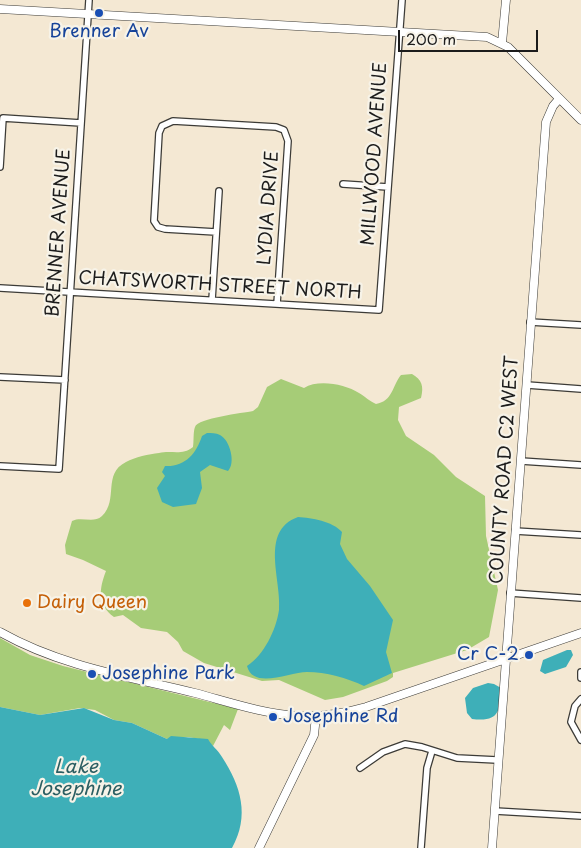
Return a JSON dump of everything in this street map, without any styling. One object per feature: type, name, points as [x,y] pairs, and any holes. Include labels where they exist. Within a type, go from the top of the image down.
[{"type":"street","name":"BRENNER AVENUE","points":[[0,466],[59,469],[89,0]]},
{"type":"street","name":"MILLWOOD AVENUE","points":[[378,310],[402,0]]},
{"type":"street","points":[[502,43],[506,0]]},
{"type":"street","points":[[0,10],[487,37],[502,43],[581,120]]},
{"type":"street","name":"COUNTY ROAD C2 WEST","points":[[492,848],[504,660],[527,385],[530,322],[546,122],[553,106],[559,99]]},
{"type":"street","points":[[0,167],[3,118],[81,123]]},
{"type":"street","name":"LYDIA DRIVE","points":[[216,232],[165,229],[158,227],[154,221],[159,133],[162,126],[173,122],[276,127],[284,130],[288,141],[277,304]]},
{"type":"street","points":[[342,184],[388,188]]},
{"type":"street","points":[[212,300],[219,190]]},
{"type":"street","name":"CHATSWORTH STREET NORTH","points":[[0,288],[378,310]]},
{"type":"street","points":[[530,322],[581,325]]},
{"type":"street","points":[[0,377],[64,380]]},
{"type":"street","points":[[527,385],[581,389]]},
{"type":"street","points":[[521,461],[581,465]]},
{"type":"street","points":[[515,531],[581,535]]},
{"type":"street","points":[[510,594],[581,598]]},
{"type":"street","points":[[0,632],[46,654],[85,666],[270,712],[316,716],[366,707],[581,634]]},
{"type":"street","points":[[581,672],[581,678]]},
{"type":"street","points":[[581,698],[571,714],[571,722],[581,740]]},
{"type":"street","points":[[259,848],[314,735],[316,716]]},
{"type":"street","points":[[360,768],[398,745],[412,744],[457,758],[498,760]]},
{"type":"street","points":[[421,848],[427,768],[432,751]]},
{"type":"street","points":[[495,811],[581,816]]},
{"type":"green space","points":[[412,374],[420,381],[422,390],[421,398],[399,407],[398,420],[406,436],[434,455],[456,477],[485,496],[486,536],[498,590],[489,637],[467,650],[393,673],[393,677],[387,681],[343,697],[325,700],[279,680],[262,681],[204,663],[183,651],[178,642],[167,632],[141,628],[123,615],[114,617],[108,612],[102,602],[101,590],[106,571],[66,554],[65,545],[72,521],[99,518],[107,510],[110,502],[112,480],[119,467],[130,460],[142,456],[189,450],[193,447],[194,429],[198,424],[212,419],[253,411],[258,407],[267,387],[281,379],[304,388],[324,383],[339,385],[361,394],[376,404],[386,400],[401,375]]},
{"type":"green space","points":[[0,638],[30,655],[63,666],[238,709],[230,730],[224,725],[213,746],[205,740],[188,737],[167,739],[132,723],[114,720],[95,710],[80,708],[40,715],[0,707]]},
{"type":"water","points":[[207,433],[220,435],[227,442],[232,457],[232,463],[228,471],[210,465],[200,472],[202,488],[196,504],[173,507],[162,502],[157,488],[165,476],[162,472],[165,466],[184,462],[193,454],[202,436]]},
{"type":"water","points":[[298,517],[315,519],[333,525],[342,532],[340,544],[347,559],[370,586],[393,620],[386,652],[392,673],[364,686],[344,678],[322,673],[307,672],[264,678],[257,677],[251,673],[247,666],[264,649],[272,634],[279,610],[275,558],[279,533],[286,524]]},
{"type":"water","points":[[571,650],[573,655],[566,667],[545,674],[540,671],[543,660]]},
{"type":"water","points":[[488,683],[501,688],[499,709],[493,717],[488,719],[472,719],[467,713],[465,698],[473,688]]},
{"type":"water","name":"Lake Josephine","points":[[0,707],[40,715],[84,708],[114,720],[132,723],[167,739],[171,736],[208,739],[229,768],[241,801],[241,824],[232,848],[0,848]]},
{"type":"place","name":"Brenner Av","points":[[99,13]]},
{"type":"place","name":"Dairy Queen","points":[[27,603]]},
{"type":"place","name":"Cr C-2","points":[[529,655]]},
{"type":"place","name":"Josephine Park","points":[[92,674]]},
{"type":"place","name":"Josephine Rd","points":[[273,717]]}]
